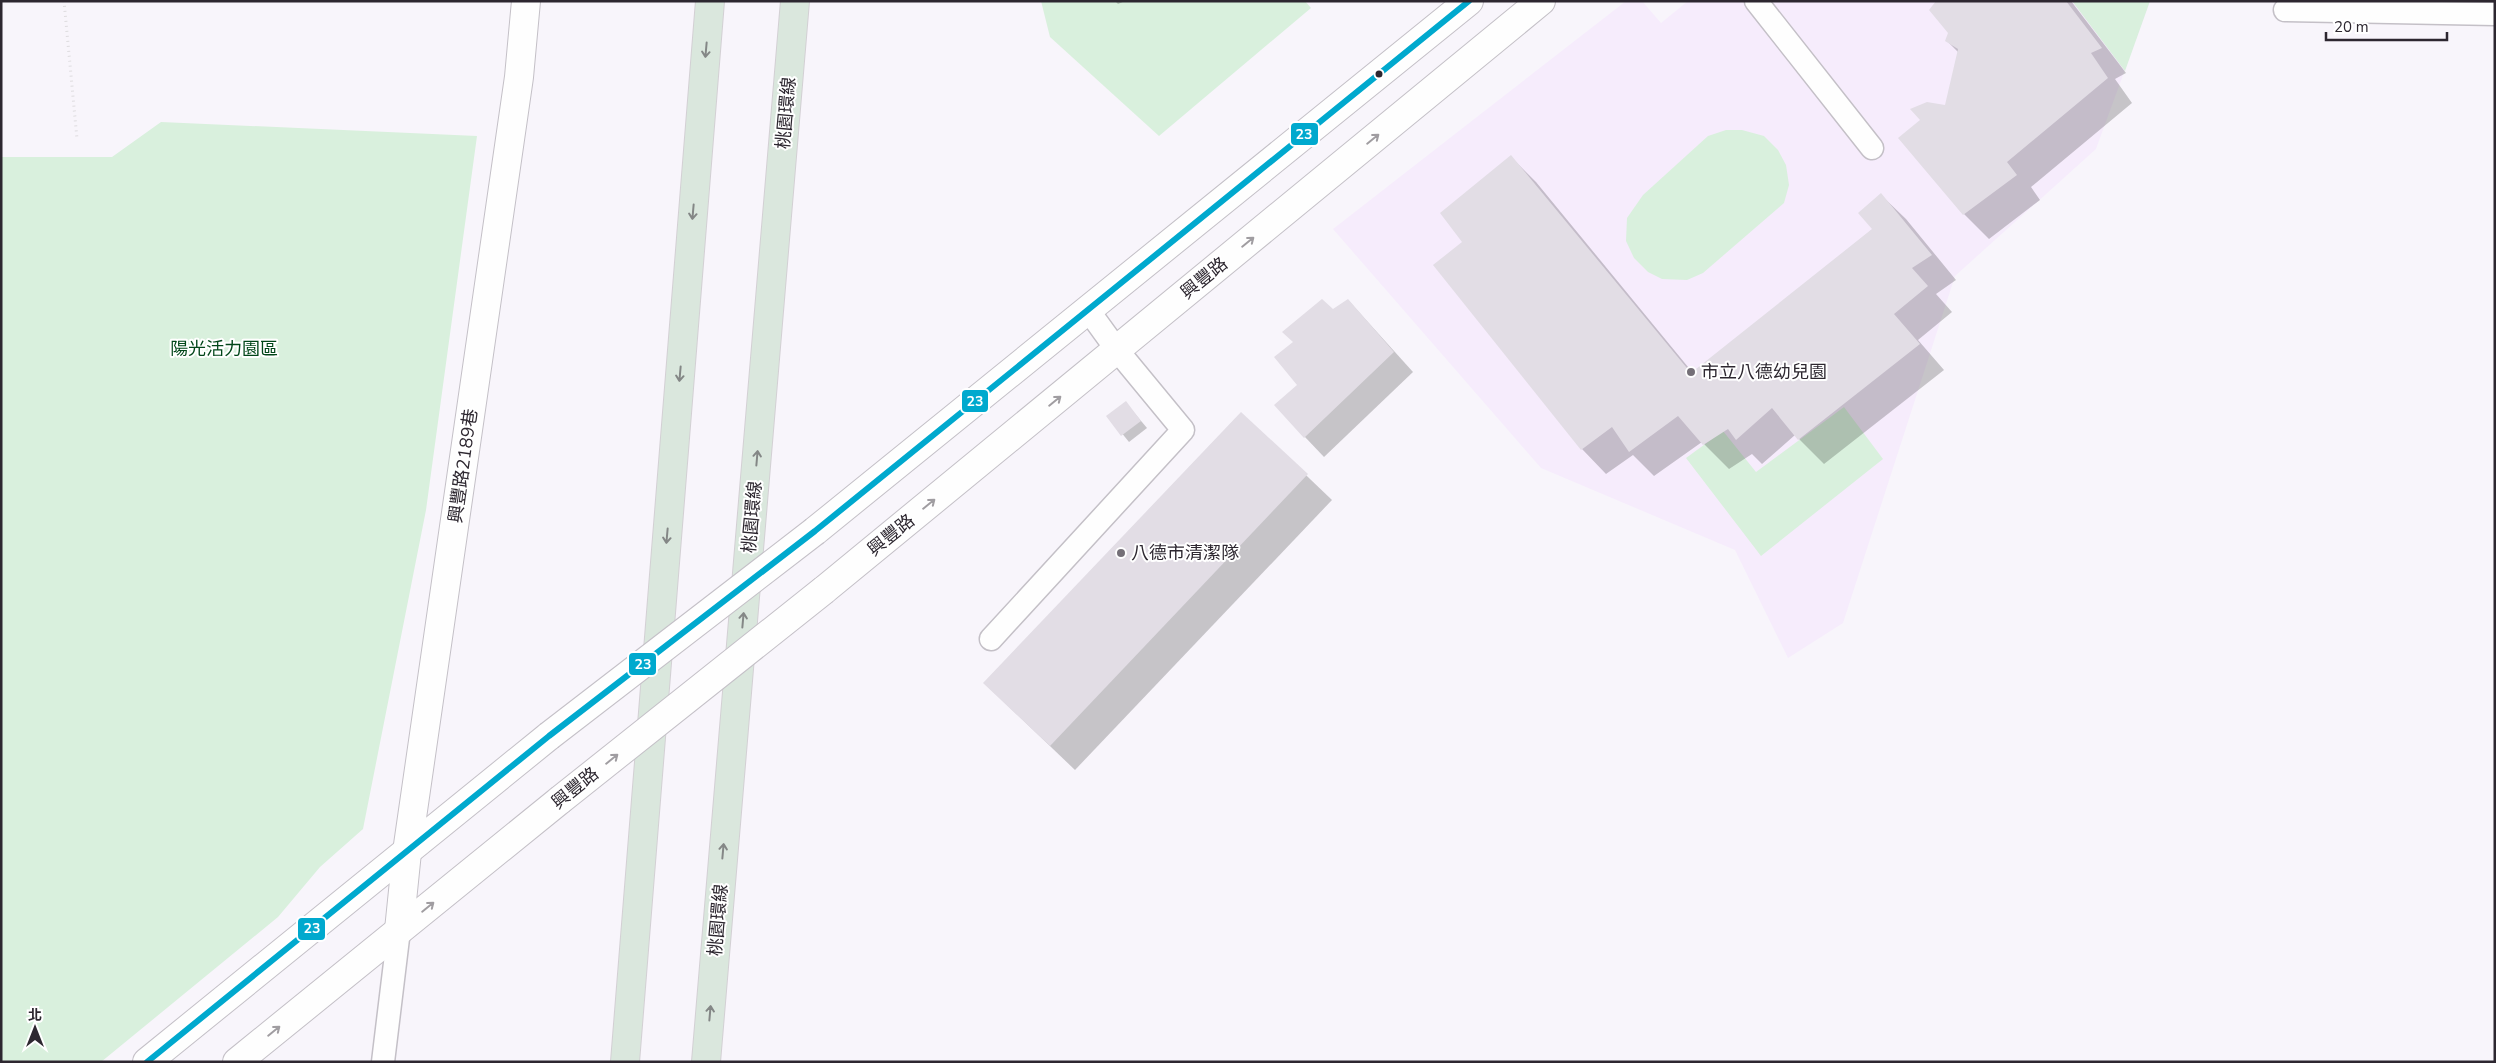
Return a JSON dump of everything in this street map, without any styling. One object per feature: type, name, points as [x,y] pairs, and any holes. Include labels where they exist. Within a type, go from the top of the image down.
[{"type":"highway","points":[[625,1062],[710,1]]},
{"type":"highway","name":"桃園環線","points":[[706,1062],[795,1]]},
{"type":"main road","name":"興豐路2189巷","points":[[399,930],[407,852],[519,77],[526,1]]},
{"type":"main road","points":[[147,1062],[549,736],[815,531],[1469,1]]},
{"type":"main road","name":"興豐路","points":[[237,1062],[560,800],[824,590],[1541,1]]},
{"type":"lane","points":[[1756,1],[1872,148]]},
{"type":"lane","points":[[2285,10],[2495,14]]},
{"type":"lane","points":[[991,639],[1183,430],[1116,350],[1088,310]]},
{"type":"lane","points":[[383,1062],[399,930]]},
{"type":"path","points":[[64,1],[77,139]]},
{"type":"shaded area","name":"市立八德幼兒園","points":[[1626,1],[1642,1],[1661,23],[1688,1],[2150,1],[2096,149],[1955,276],[1843,623],[1788,658],[1735,550],[1541,468],[1333,229]]},
{"type":"green space","points":[[1041,1],[1305,1],[1311,8],[1159,136],[1050,37]]},
{"type":"green space","points":[[2072,1],[2150,1],[2125,71]]},
{"type":"green space","name":"陽光活力園區","points":[[161,122],[477,136],[426,510],[363,829],[320,867],[278,917],[101,1062],[1,1062],[1,157],[112,157]]},
{"type":"green space","points":[[1726,130],[1742,130],[1764,136],[1778,150],[1786,165],[1789,185],[1784,203],[1703,273],[1687,280],[1662,279],[1648,272],[1634,258],[1626,241],[1627,218],[1643,195],[1708,136]]},
{"type":"green space","points":[[1844,407],[1883,459],[1761,556],[1686,458],[1723,431],[1756,472]]},
{"type":"building","points":[[1936,1],[2066,1],[2102,48],[2091,53],[2108,78],[2007,162],[2017,175],[1963,215],[1898,138],[1920,120],[1910,109],[1927,102],[1945,105],[1958,49],[1945,41],[1948,33],[1929,10]]},
{"type":"building","points":[[1511,155],[1691,373],[1872,229],[1858,213],[1881,193],[1932,255],[1912,268],[1928,286],[1894,314],[1920,344],[1798,440],[1772,408],[1736,440],[1728,429],[1703,445],[1678,416],[1629,452],[1612,427],[1581,450],[1433,265],[1462,242],[1440,213]]},
{"type":"building","points":[[1322,299],[1333,309],[1348,299],[1394,352],[1304,438],[1274,405],[1297,385],[1274,357],[1293,342],[1282,332]]},
{"type":"building","points":[[1126,401],[1141,421],[1121,436],[1106,416]]},
{"type":"building","points":[[1241,412],[1308,474],[1050,746],[983,683]]},
{"type":"transit line","name":"23","points":[[147,1062],[549,736],[815,531],[1469,1]]},
{"type":"place","name":"市立八德幼兒園","points":[[1691,372]]},
{"type":"place","name":"八德市清潔隊","points":[[1121,553]]}]
